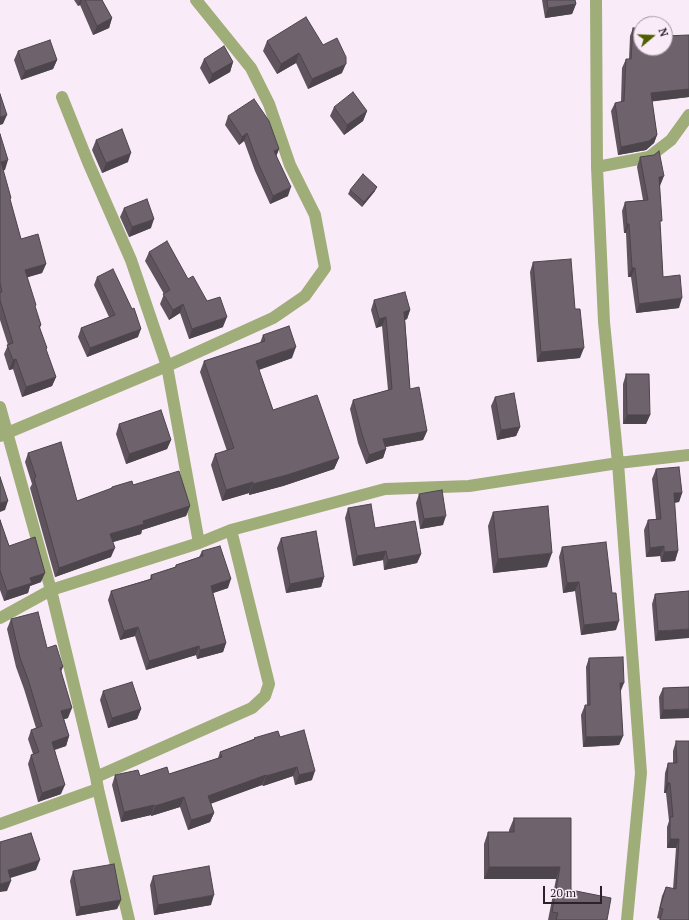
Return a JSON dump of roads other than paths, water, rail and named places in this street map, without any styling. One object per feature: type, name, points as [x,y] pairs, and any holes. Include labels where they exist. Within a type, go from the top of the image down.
[{"type":"street","points":[[4,435],[167,366],[273,318],[305,296],[325,268],[315,215],[290,165],[269,104],[251,68],[196,0]]},
{"type":"street","points":[[596,0],[597,167],[604,322],[618,463],[641,773],[627,920]]},
{"type":"street","points":[[62,97],[88,162],[131,260],[167,366],[199,543]]},
{"type":"street","points":[[597,167],[649,157],[671,140],[689,115]]},
{"type":"street","points":[[0,407],[4,435],[51,590],[129,920]]},
{"type":"street","points":[[0,618],[51,590],[199,543],[231,530],[385,489],[470,486],[618,463],[689,455]]},
{"type":"street","points":[[0,824],[97,783],[252,708],[265,696],[269,684],[231,530]]}]
